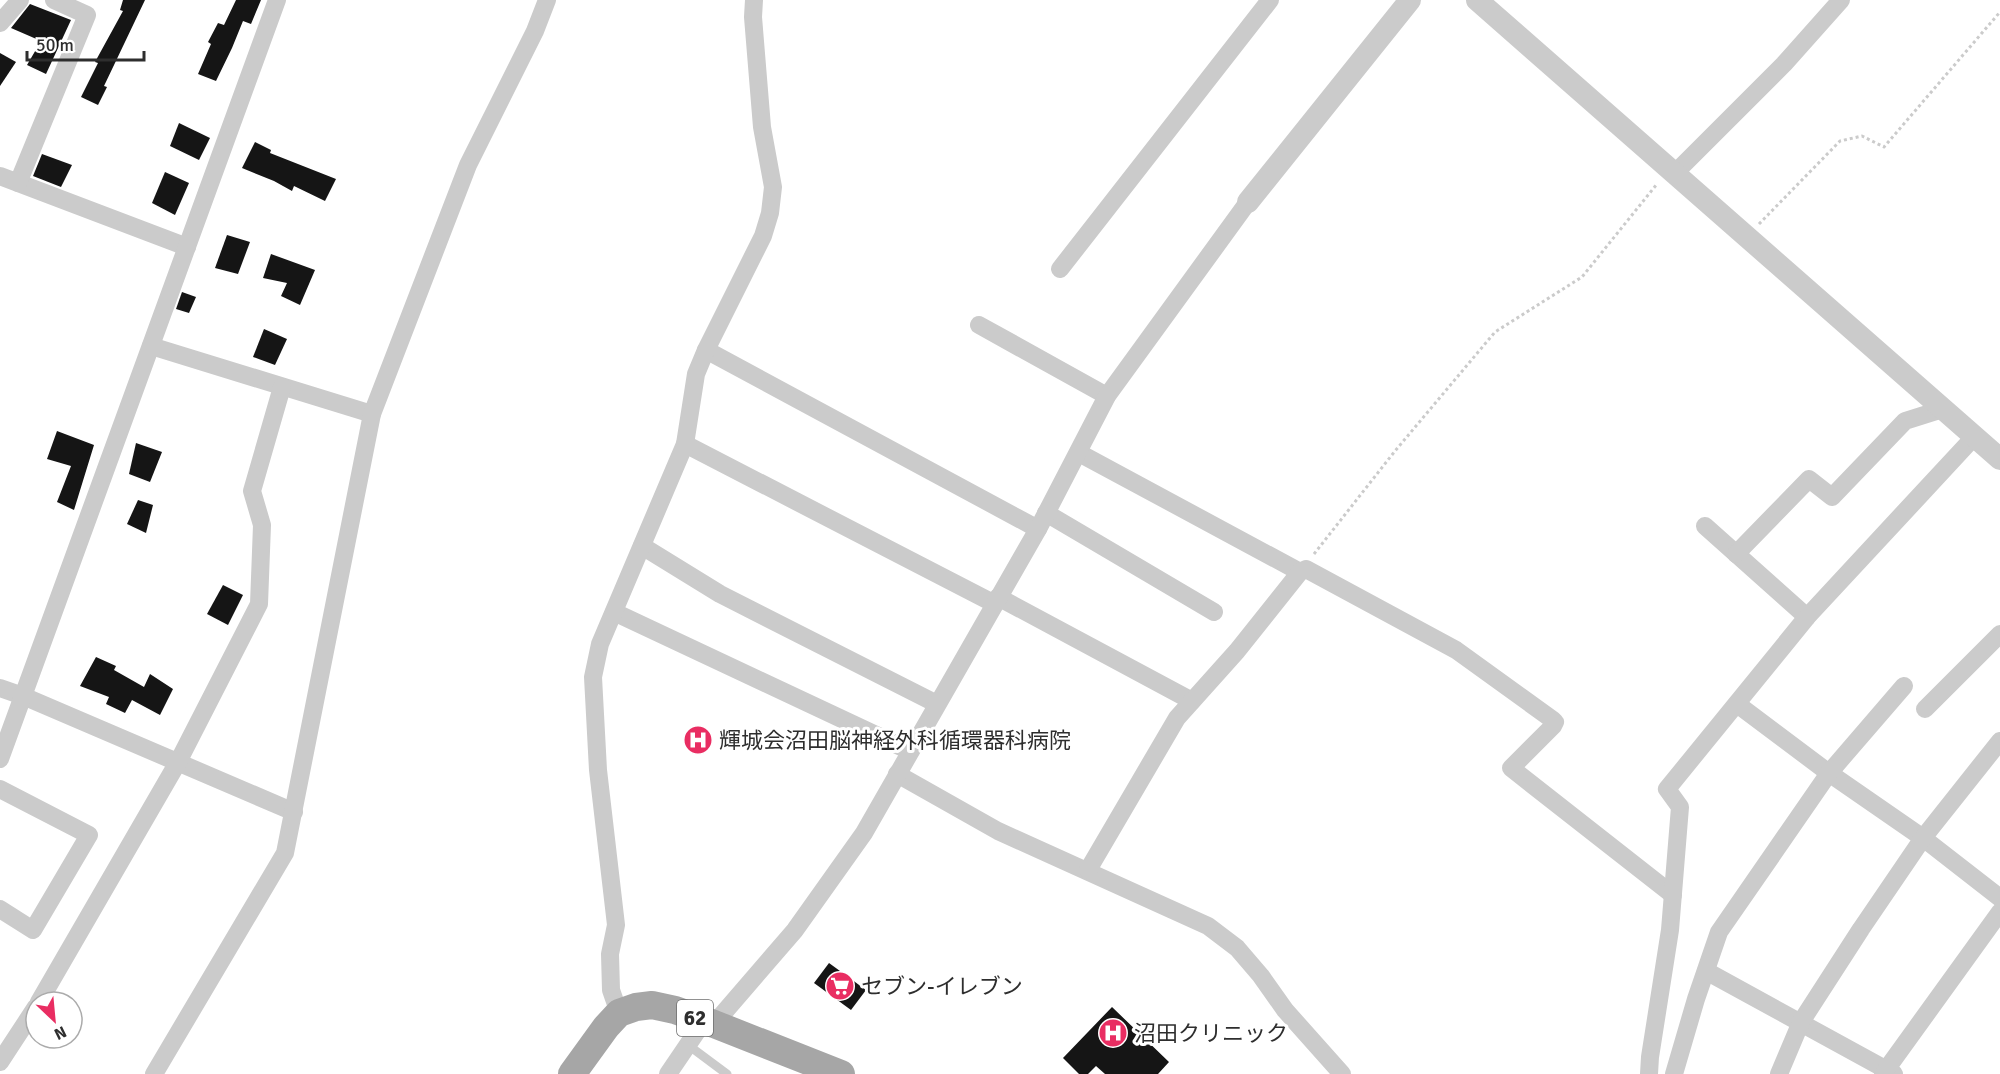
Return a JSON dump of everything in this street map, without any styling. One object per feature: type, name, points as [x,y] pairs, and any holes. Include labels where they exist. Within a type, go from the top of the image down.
[{"type":"main road","name":"62","points":[[619,1013],[636,1006],[652,1005],[675,1010],[826,1072]]},
{"type":"main road","points":[[572,1074],[619,1013]]},
{"type":"street","points":[[0,23],[20,0]]},
{"type":"street","points":[[18,183],[87,15],[54,0]]},
{"type":"street","points":[[0,759],[277,0]]},
{"type":"street","points":[[154,1074],[285,853],[372,414],[468,165],[535,31],[547,0]]},
{"type":"street","points":[[619,1013],[611,990],[610,954],[616,925],[598,770],[593,677],[600,644],[685,444],[696,374],[763,236],[770,213],[773,187],[762,127],[753,17],[754,0]]},
{"type":"street","points":[[1060,270],[1270,0]]},
{"type":"street","points":[[668,1074],[688,1045],[795,930],[864,833],[1042,521],[1107,396],[1248,202],[1410,0]]},
{"type":"street","points":[[1477,0],[2000,459]]},
{"type":"street","points":[[1672,170],[1784,64],[1841,0]]},
{"type":"street","points":[[0,176],[187,247]]},
{"type":"street","points":[[979,325],[1107,396]]},
{"type":"street","points":[[151,346],[372,414]]},
{"type":"street","points":[[706,350],[1042,521],[1214,612]]},
{"type":"street","points":[[46,990],[178,762],[259,604],[262,525],[252,491],[282,387]]},
{"type":"street","points":[[1736,554],[1809,479],[1832,496],[1905,421],[1943,409]]},
{"type":"street","points":[[1650,1074],[1670,930],[1680,807],[1667,789],[1807,617],[1974,436]]},
{"type":"street","points":[[685,444],[1192,701]]},
{"type":"street","points":[[1079,453],[1300,573]]},
{"type":"street","points":[[1705,526],[1807,617]]},
{"type":"street","points":[[642,546],[720,594],[937,704]]},
{"type":"street","points":[[1088,870],[1177,718],[1237,651],[1300,573],[1306,569],[1456,650],[1553,720],[1555,722],[1553,726],[1511,768],[1672,895]]},
{"type":"street","points":[[614,612],[910,751]]},
{"type":"street","points":[[1926,709],[2000,634]]},
{"type":"street","points":[[1674,1074],[1719,932],[1829,773],[1904,686]]},
{"type":"street","points":[[0,688],[294,812]]},
{"type":"street","points":[[1737,704],[1829,773],[1923,838],[2000,898]]},
{"type":"street","points":[[1779,1074],[1801,1022],[1861,929],[1923,838],[2000,741]]},
{"type":"street","points":[[897,774],[998,831],[1208,926],[1237,948],[1261,976],[1285,1010],[1342,1074]]},
{"type":"street","points":[[0,789],[89,835],[33,930],[0,909]]},
{"type":"street","points":[[1706,971],[1888,1072],[2000,912]]},
{"type":"street","points":[[0,1062],[24,1025]]},
{"type":"lane","points":[[688,1045],[727,1074]]},
{"type":"path","points":[[1747,236],[1840,141],[1862,136],[1884,147],[2000,12]]},
{"type":"path","points":[[1300,573],[1395,452],[1495,332],[1582,277],[1672,170]]},
{"type":"building","points":[[123,0],[145,0],[104,86],[107,87],[98,105],[81,97],[98,63],[95,62],[123,11],[120,10]]},
{"type":"building","points":[[236,0],[261,0],[251,24],[243,21],[216,81],[198,74],[211,44],[208,42],[218,23],[224,25]]},
{"type":"building","points":[[30,4],[71,20],[46,74],[27,65],[41,41],[11,28]]},
{"type":"building","points":[[0,53],[16,62],[0,86]]},
{"type":"building","points":[[179,123],[210,138],[199,160],[170,146]]},
{"type":"building","points":[[255,142],[271,150],[270,153],[336,179],[325,201],[294,186],[292,191],[242,168]]},
{"type":"building","points":[[42,154],[72,165],[61,187],[33,176]]},
{"type":"building","points":[[165,172],[189,183],[175,215],[152,203]]},
{"type":"building","points":[[227,235],[250,242],[238,274],[215,268]]},
{"type":"building","points":[[271,254],[315,270],[300,305],[281,296],[287,283],[263,278]]},
{"type":"building","points":[[182,292],[196,297],[189,313],[176,309]]},
{"type":"building","points":[[264,329],[287,339],[275,365],[253,357]]},
{"type":"building","points":[[57,431],[94,445],[74,510],[57,502],[71,466],[47,459]]},
{"type":"building","points":[[136,443],[162,452],[150,482],[129,474]]},
{"type":"building","points":[[138,500],[153,505],[146,533],[127,524]]},
{"type":"building","points":[[223,585],[243,595],[228,625],[207,614]]},
{"type":"building","points":[[96,657],[116,666],[114,670],[144,687],[150,674],[173,689],[160,715],[132,700],[125,713],[106,704],[109,697],[80,686]]},
{"type":"building","name":"セブン-イレブン","points":[[829,963],[866,990],[851,1010],[814,983]]},
{"type":"building","name":"沼田クリニック","points":[[1112,1007],[1169,1062],[1158,1074],[1105,1074],[1096,1066],[1088,1074],[1079,1074],[1063,1058]]},
{"type":"place","name":"輝城会沼田脳神経外科循環器科病院","points":[[698,740]]},
{"type":"place","name":"セブン-イレブン","points":[[840,986]]},
{"type":"place","name":"沼田クリニック","points":[[1113,1033]]}]
